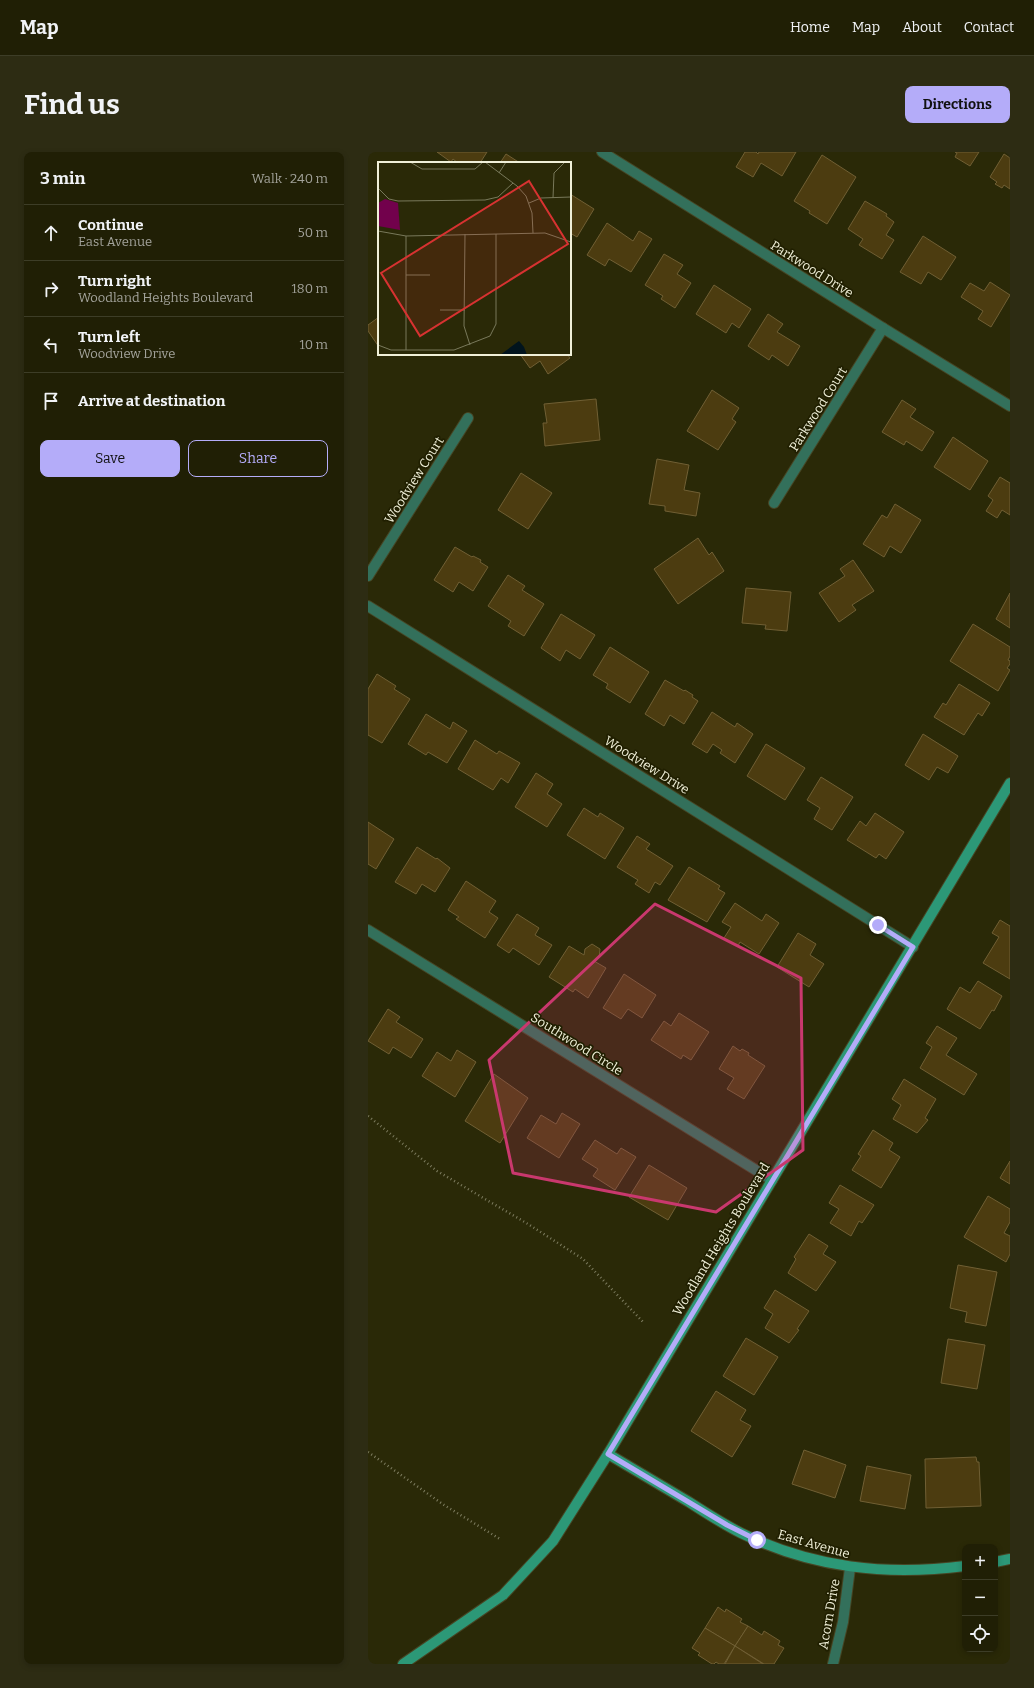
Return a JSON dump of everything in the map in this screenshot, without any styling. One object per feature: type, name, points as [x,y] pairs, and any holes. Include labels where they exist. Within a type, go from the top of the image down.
[{"type":"street","name":"Parkwood Drive","points":[[602,152],[1010,406]]},
{"type":"street","name":"Parkwood Court","points":[[774,503],[883,328]]},
{"type":"street","name":"Woodview Court","points":[[368,576],[468,418]]},
{"type":"street","name":"Woodview Drive","points":[[368,606],[913,947]]},
{"type":"street","name":"Woodland Heights Boulevard","points":[[403,1664],[503,1595],[554,1541],[608,1454],[1010,783]]},
{"type":"street","name":"Southwood Circle","points":[[368,930],[772,1180]]},
{"type":"street","name":"East Avenue","points":[[608,1454],[741,1533],[794,1553],[850,1568],[912,1570],[962,1566]]},
{"type":"street","points":[[998,1561],[1010,1559]]},
{"type":"street","name":"Acorn Drive","points":[[833,1664],[843,1622],[850,1568]]},
{"type":"path","points":[[368,1116],[437,1170],[528,1224],[583,1259],[644,1323]]},
{"type":"path","points":[[368,1452],[444,1505],[500,1539]]},
{"type":"highlighted area","points":[[655,904],[801,978],[803,1150],[716,1212],[513,1173],[489,1060]]},
{"type":"building","points":[[437,152],[487,152],[481,162],[457,162],[453,159],[451,162]]},
{"type":"building","points":[[745,152],[756,152],[758,154],[759,152],[796,152],[782,176],[761,163],[753,177],[736,167]]},
{"type":"building","points":[[955,152],[979,152],[970,166],[955,157],[957,153]]},
{"type":"building","points":[[506,154],[518,162],[501,162]]},
{"type":"building","points":[[1004,154],[1010,158],[1010,189],[1004,185],[1002,188],[995,184],[997,182],[990,177]]},
{"type":"building","points":[[822,155],[856,177],[827,224],[809,213],[810,211],[794,201]]},
{"type":"building","points":[[571,195],[594,209],[577,237],[571,234]]},
{"type":"building","points":[[865,201],[887,214],[886,216],[894,222],[886,235],[894,240],[882,259],[859,245],[863,239],[848,229]]},
{"type":"building","points":[[607,223],[633,241],[639,231],[652,239],[631,272],[609,259],[605,266],[587,255]]},
{"type":"building","points":[[923,236],[956,257],[941,280],[928,272],[921,284],[900,272]]},
{"type":"building","points":[[664,254],[683,265],[677,274],[691,283],[675,308],[661,299],[663,296],[645,285]]},
{"type":"building","points":[[990,282],[1010,295],[991,327],[978,319],[983,311],[961,297],[970,283],[984,291]]},
{"type":"building","points":[[714,285],[751,309],[739,328],[732,323],[726,333],[696,314]]},
{"type":"building","points":[[768,314],[783,324],[777,332],[800,346],[788,366],[772,355],[769,360],[748,346]]},
{"type":"building","points":[[378,318],[378,346],[368,331],[368,325]]},
{"type":"building","points":[[521,355],[568,355],[570,358],[548,374],[540,361],[530,368]]},
{"type":"building","points":[[712,390],[739,408],[732,419],[736,422],[718,450],[687,431]]},
{"type":"building","points":[[596,399],[600,440],[545,446],[543,423],[547,423],[544,404]]},
{"type":"building","points":[[902,400],[916,409],[910,417],[934,432],[922,451],[906,441],[904,445],[882,432]]},
{"type":"building","points":[[953,437],[988,461],[970,490],[934,467]]},
{"type":"building","points":[[657,459],[689,465],[684,490],[700,493],[696,516],[665,511],[665,506],[649,504]]},
{"type":"building","points":[[521,473],[552,493],[528,529],[498,510]]},
{"type":"building","points":[[1000,477],[1010,483],[1010,515],[1002,510],[997,518],[986,511],[993,500],[988,496]]},
{"type":"building","points":[[895,504],[921,520],[901,553],[890,546],[884,557],[863,544],[882,515],[887,518]]},
{"type":"building","points":[[698,538],[709,555],[712,552],[724,571],[678,604],[654,569]]},
{"type":"building","points":[[455,547],[472,557],[473,556],[481,560],[480,562],[488,567],[473,591],[459,582],[453,592],[434,580]]},
{"type":"building","points":[[853,560],[874,591],[852,605],[856,610],[839,622],[819,593],[845,576],[840,569]]},
{"type":"building","points":[[508,575],[525,586],[522,590],[544,604],[524,636],[508,626],[511,621],[488,606]]},
{"type":"building","points":[[746,588],[791,592],[787,631],[765,629],[766,625],[742,623]]},
{"type":"building","points":[[1010,593],[1010,628],[996,619]]},
{"type":"building","points":[[561,614],[595,635],[580,659],[566,650],[560,661],[541,648]]},
{"type":"building","points":[[973,624],[1010,647],[1010,656],[1008,660],[1010,661],[1010,664],[1007,668],[1010,670],[998,691],[950,661]]},
{"type":"building","points":[[610,647],[649,672],[630,703],[606,688],[608,684],[593,675]]},
{"type":"building","points":[[377,674],[396,686],[394,689],[410,699],[382,743],[368,735],[368,689]]},
{"type":"building","points":[[665,680],[693,695],[692,697],[698,701],[684,724],[670,715],[664,726],[645,714]]},
{"type":"building","points":[[959,684],[990,703],[982,716],[978,713],[964,735],[934,717],[943,703],[946,705]]},
{"type":"building","points":[[712,712],[735,727],[737,723],[753,734],[735,763],[720,753],[722,750],[713,744],[707,753],[692,744]]},
{"type":"building","points":[[426,714],[450,729],[453,722],[467,731],[447,763],[428,752],[426,755],[408,744]]},
{"type":"building","points":[[923,734],[958,756],[948,773],[937,767],[929,780],[905,765]]},
{"type":"building","points":[[475,740],[497,754],[499,751],[520,763],[508,783],[501,778],[493,790],[458,769]]},
{"type":"building","points":[[766,744],[805,768],[785,800],[747,776]]},
{"type":"building","points":[[536,773],[553,784],[547,794],[562,804],[547,827],[515,807]]},
{"type":"building","points":[[821,777],[853,797],[832,830],[814,819],[820,808],[807,800]]},
{"type":"building","points":[[584,808],[598,817],[600,813],[624,828],[605,859],[567,835]]},
{"type":"building","points":[[875,813],[904,832],[886,859],[879,854],[876,858],[847,840],[860,821],[866,826]]},
{"type":"building","points":[[368,822],[394,839],[376,869],[368,864]]},
{"type":"building","points":[[637,836],[650,844],[646,849],[673,866],[660,885],[655,882],[649,893],[635,884],[638,880],[617,867]]},
{"type":"building","points":[[417,847],[436,859],[437,858],[450,868],[435,892],[422,884],[416,894],[395,882]]},
{"type":"building","points":[[689,867],[720,886],[718,889],[725,893],[707,922],[668,900]]},
{"type":"building","points":[[466,881],[496,901],[489,912],[498,918],[485,938],[456,919],[459,917],[448,910]]},
{"type":"building","points":[[735,903],[762,921],[766,914],[779,923],[759,954],[740,942],[738,946],[724,938],[731,927],[722,922]]},
{"type":"building","points":[[517,914],[539,928],[535,935],[552,945],[539,965],[513,948],[509,953],[497,945]]},
{"type":"building","points":[[1000,920],[1010,926],[1010,979],[983,963],[999,937],[992,933]]},
{"type":"building","points":[[798,933],[816,944],[810,955],[824,964],[809,987],[777,967]]},
{"type":"building","points":[[592,944],[600,949],[599,958],[594,961],[606,968],[588,998],[575,989],[573,992],[549,977],[569,946],[584,955],[585,949]]},
{"type":"building","points":[[624,974],[656,995],[642,1018],[628,1009],[621,1019],[603,1008]]},
{"type":"building","points":[[978,981],[1002,996],[994,1011],[992,1010],[980,1029],[947,1009],[960,987],[970,993]]},
{"type":"building","points":[[388,1009],[400,1017],[396,1022],[423,1039],[411,1058],[393,1047],[389,1054],[368,1041]]},
{"type":"building","points":[[679,1013],[709,1032],[691,1060],[683,1055],[681,1059],[651,1040],[664,1021],[671,1026]]},
{"type":"building","points":[[937,1026],[957,1038],[946,1055],[977,1074],[964,1095],[920,1068],[932,1047],[926,1043]]},
{"type":"building","points":[[733,1046],[740,1051],[742,1049],[749,1053],[748,1055],[765,1066],[744,1099],[727,1089],[734,1078],[719,1069]]},
{"type":"building","points":[[457,1050],[476,1062],[455,1097],[422,1076],[437,1052],[451,1061]]},
{"type":"building","points":[[494,1074],[528,1098],[500,1143],[465,1121]]},
{"type":"building","points":[[904,1079],[936,1099],[925,1118],[928,1120],[917,1133],[893,1119],[901,1105],[892,1099]]},
{"type":"building","points":[[562,1113],[580,1124],[559,1158],[527,1138],[541,1115],[556,1124]]},
{"type":"building","points":[[873,1130],[893,1143],[889,1150],[900,1157],[881,1188],[852,1170],[861,1156],[858,1154]]},
{"type":"building","points":[[595,1140],[617,1154],[621,1148],[636,1157],[615,1190],[593,1176],[598,1169],[582,1159]]},
{"type":"building","points":[[1010,1161],[1010,1184],[1000,1178]]},
{"type":"building","points":[[649,1165],[687,1188],[668,1220],[629,1197]]},
{"type":"building","points":[[840,1185],[874,1205],[862,1223],[859,1221],[851,1236],[830,1223],[839,1209],[829,1203]]},
{"type":"building","points":[[988,1196],[1010,1209],[1010,1222],[1004,1233],[1010,1236],[1010,1254],[1006,1262],[964,1237]]},
{"type":"building","points":[[809,1234],[828,1246],[823,1254],[836,1262],[816,1291],[788,1273],[796,1259],[794,1257]]},
{"type":"building","points":[[958,1265],[997,1272],[986,1326],[965,1322],[967,1312],[950,1308]]},
{"type":"building","points":[[775,1290],[809,1311],[797,1329],[799,1330],[789,1343],[765,1328],[773,1314],[764,1308]]},
{"type":"building","points":[[746,1338],[778,1357],[754,1395],[723,1376]]},
{"type":"building","points":[[948,1339],[985,1345],[977,1389],[941,1383]]},
{"type":"building","points":[[716,1391],[746,1410],[740,1420],[751,1426],[732,1457],[691,1431]]},
{"type":"building","points":[[804,1450],[846,1465],[835,1498],[792,1484]]},
{"type":"building","points":[[976,1457],[977,1462],[979,1462],[981,1506],[926,1508],[925,1459]]},
{"type":"building","points":[[867,1466],[911,1475],[905,1509],[860,1501]]},
{"type":"building","points":[[718,1607],[725,1612],[726,1609],[742,1619],[740,1622],[748,1626],[735,1646],[705,1628]]},
{"type":"building","points":[[748,1626],[762,1635],[764,1631],[780,1641],[778,1645],[784,1648],[774,1664],[764,1664],[735,1646]]},
{"type":"building","points":[[705,1628],[735,1646],[724,1664],[719,1664],[716,1662],[712,1664],[698,1655],[700,1653],[692,1648]]},
{"type":"building","points":[[735,1646],[763,1664],[725,1664]]},
{"type":"route","points":[[757,1540],[727,1525],[608,1454],[913,947],[878,925]]}]
